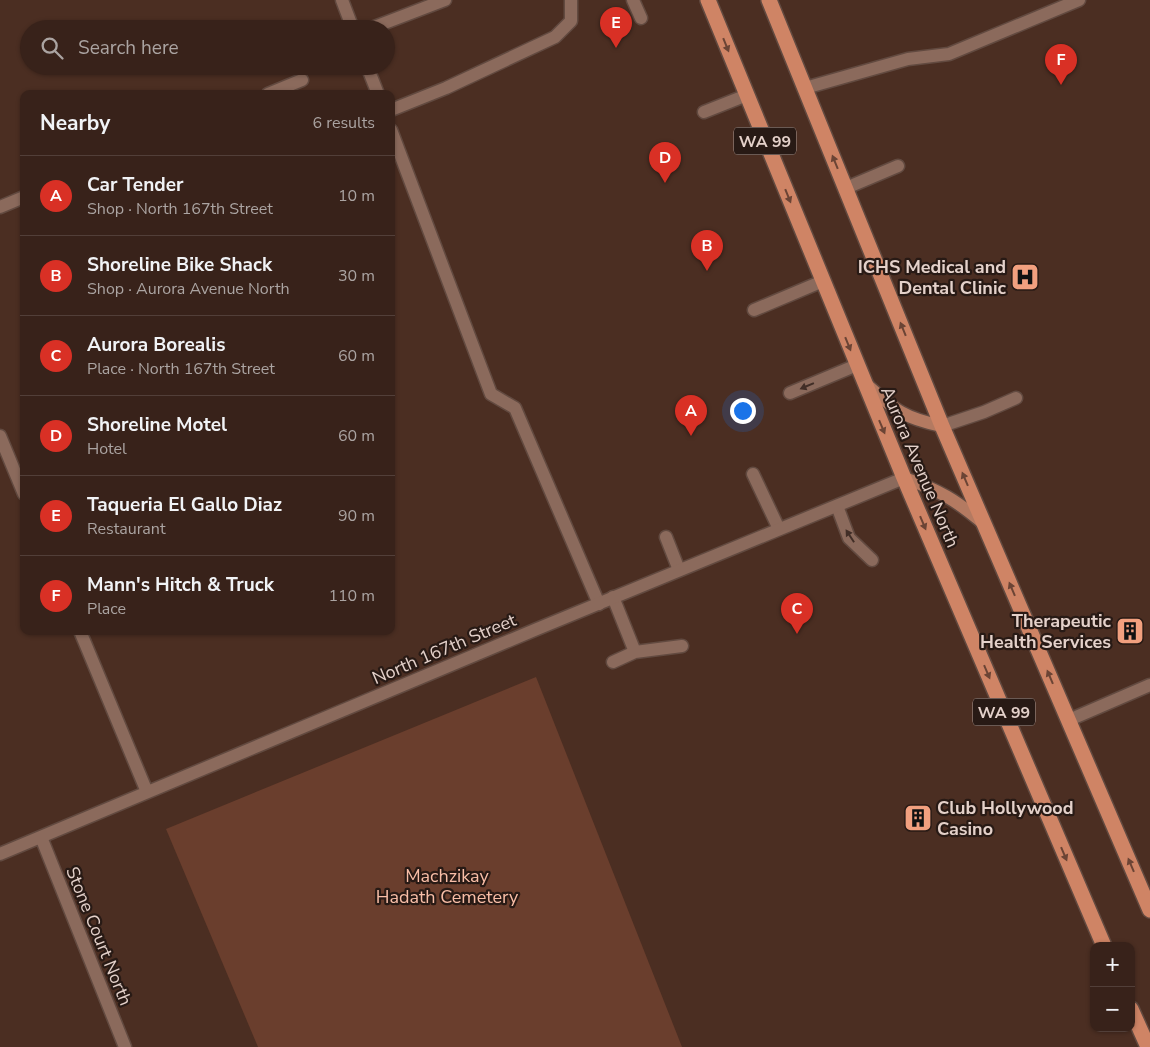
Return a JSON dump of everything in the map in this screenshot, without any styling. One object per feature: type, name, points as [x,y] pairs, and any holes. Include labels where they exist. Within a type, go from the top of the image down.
[{"type":"highway","name":"Aurora Avenue North","points":[[708,0],[904,478],[1102,942]]},
{"type":"highway","name":"Aurora Avenue North","points":[[769,0],[942,426],[1150,910]]},
{"type":"highway","points":[[1135,1018],[1148,1047]]},
{"type":"main road","points":[[864,382],[897,412],[915,420],[942,426]]},
{"type":"main road","points":[[904,478],[935,488],[956,500],[984,524]]},
{"type":"street","points":[[342,0],[350,20]]},
{"type":"street","points":[[392,20],[444,0]]},
{"type":"street","points":[[395,108],[446,88],[555,37],[571,21],[571,0]]},
{"type":"street","points":[[633,0],[641,18]]},
{"type":"street","points":[[805,88],[908,58],[949,54],[1079,0]]},
{"type":"street","points":[[371,75],[376,90]]},
{"type":"street","points":[[278,90],[302,80]]},
{"type":"street","points":[[704,112],[746,94]]},
{"type":"street","points":[[395,141],[491,394],[515,408],[599,604]]},
{"type":"street","points":[[846,188],[898,166]]},
{"type":"street","points":[[0,207],[20,199]]},
{"type":"street","points":[[754,310],[822,281]]},
{"type":"street","points":[[790,393],[857,365]]},
{"type":"street","points":[[942,426],[1016,398]]},
{"type":"street","points":[[0,436],[20,484]]},
{"type":"street","points":[[753,474],[779,529]]},
{"type":"street","name":"North 167th Street","points":[[0,854],[613,597],[904,478]]},
{"type":"street","points":[[837,506],[849,538],[872,560]]},
{"type":"street","points":[[666,537],[679,570]]},
{"type":"street","points":[[613,597],[635,652]]},
{"type":"street","points":[[82,635],[147,792]]},
{"type":"street","points":[[613,662],[635,652],[682,646]]},
{"type":"street","points":[[1068,720],[1150,685]]},
{"type":"street","name":"Stone Court North","points":[[41,837],[125,1047]]},
{"type":"green space","name":"Machzikay Hadath Cemetery","points":[[536,677],[682,1047],[258,1047],[166,829]]},
{"type":"place","name":"Taqueria El Gallo Diaz","points":[[616,48]]},
{"type":"place","name":"Mann's Hitch & Truck","points":[[1061,85]]},
{"type":"place","name":"Shoreline Motel","points":[[665,183]]},
{"type":"place","name":"Shoreline Bike Shack","points":[[707,271]]},
{"type":"place","name":"ICHS Medical and Dental Clinic","points":[[1025,277]]},
{"type":"place","name":"Car Tender","points":[[691,436]]},
{"type":"place","name":"Therapeutic Health Services","points":[[1130,631]]},
{"type":"place","name":"Aurora Borealis","points":[[797,634]]},
{"type":"place","name":"Club Hollywood Casino","points":[[918,818]]}]
